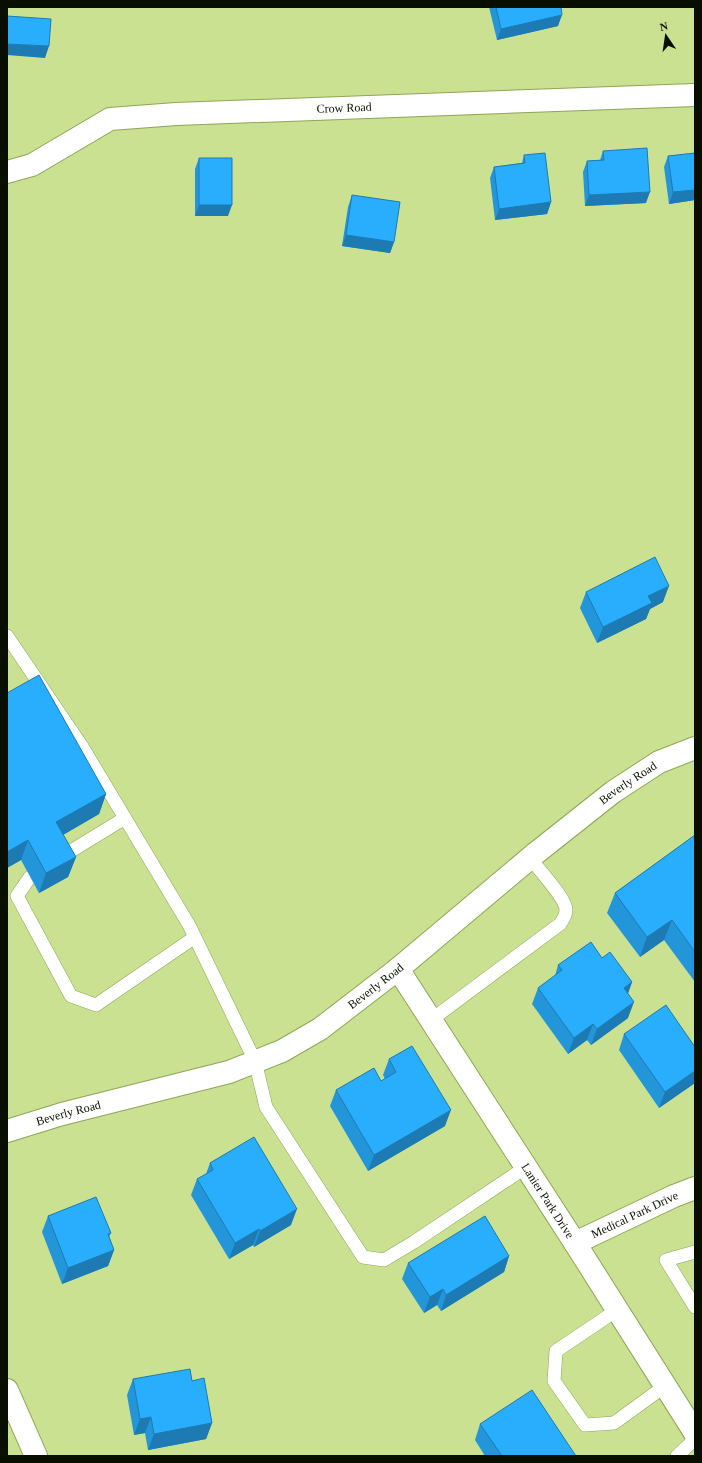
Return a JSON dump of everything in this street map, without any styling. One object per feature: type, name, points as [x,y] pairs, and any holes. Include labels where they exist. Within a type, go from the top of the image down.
[{"type":"street","name":"Crow Road","points":[[7,172],[32,165],[110,119],[176,114],[695,95]]},
{"type":"street","name":"Beverly Road","points":[[7,1131],[62,1114],[229,1072],[282,1051],[320,1029],[398,969],[530,858],[613,792],[659,762],[695,748]]},
{"type":"street","name":"Lanier Park Drive","points":[[398,969],[694,1429]]},
{"type":"street","name":"Medical Park Drive","points":[[575,1243],[674,1196],[695,1188]]},
{"type":"street","points":[[7,1390],[36,1456]]},
{"type":"lane","points":[[7,636],[83,748],[195,937],[255,1061],[266,1107],[363,1257],[384,1260],[414,1242],[526,1168]]},
{"type":"lane","points":[[58,859],[125,818]]},
{"type":"lane","points":[[431,1020],[560,924],[564,918],[566,910],[562,898],[530,858]]},
{"type":"lane","points":[[30,877],[17,896],[71,996],[96,1005],[195,937]]},
{"type":"lane","points":[[695,1252],[666,1260],[695,1306]]},
{"type":"lane","points":[[617,1310],[556,1351],[554,1381],[585,1425],[614,1423],[665,1386]]},
{"type":"lane","points":[[677,1456],[694,1429]]},
{"type":"building","points":[[496,7],[561,7],[562,15],[501,29]]},
{"type":"building","points":[[7,16],[51,19],[49,46],[7,44]]},
{"type":"building","points":[[647,148],[650,192],[589,195],[587,161],[604,160],[603,151]]},
{"type":"building","points":[[545,153],[551,202],[499,209],[494,167],[525,163],[524,155]]},
{"type":"building","points":[[695,153],[695,190],[673,192],[668,156]]},
{"type":"building","points":[[199,158],[232,158],[232,205],[199,205]]},
{"type":"building","points":[[352,195],[400,202],[394,242],[346,235]]},
{"type":"building","points":[[655,557],[669,586],[648,596],[652,603],[603,627],[586,592]]},
{"type":"building","points":[[39,675],[106,794],[56,822],[76,857],[46,873],[28,840],[7,852],[7,693]]},
{"type":"building","points":[[695,835],[695,952],[672,920],[647,937],[615,893]]},
{"type":"building","points":[[591,942],[602,958],[610,952],[632,982],[624,988],[634,1002],[597,1029],[593,1024],[574,1038],[538,988],[562,970],[558,965]]},
{"type":"building","points":[[666,1005],[695,1047],[695,1071],[665,1092],[624,1034]]},
{"type":"building","points":[[412,1046],[451,1110],[374,1155],[336,1090],[374,1068],[381,1081],[396,1072],[389,1059]]},
{"type":"building","points":[[254,1137],[297,1209],[260,1231],[259,1229],[235,1243],[197,1179],[213,1170],[210,1163]]},
{"type":"building","points":[[96,1197],[111,1233],[108,1234],[114,1250],[68,1268],[48,1216]]},
{"type":"building","points":[[485,1216],[509,1256],[446,1295],[443,1289],[430,1297],[408,1263]]},
{"type":"building","points":[[190,1369],[192,1381],[204,1378],[212,1423],[154,1434],[151,1417],[140,1419],[133,1379]]},
{"type":"building","points":[[532,1390],[576,1456],[502,1456],[480,1424]]}]
